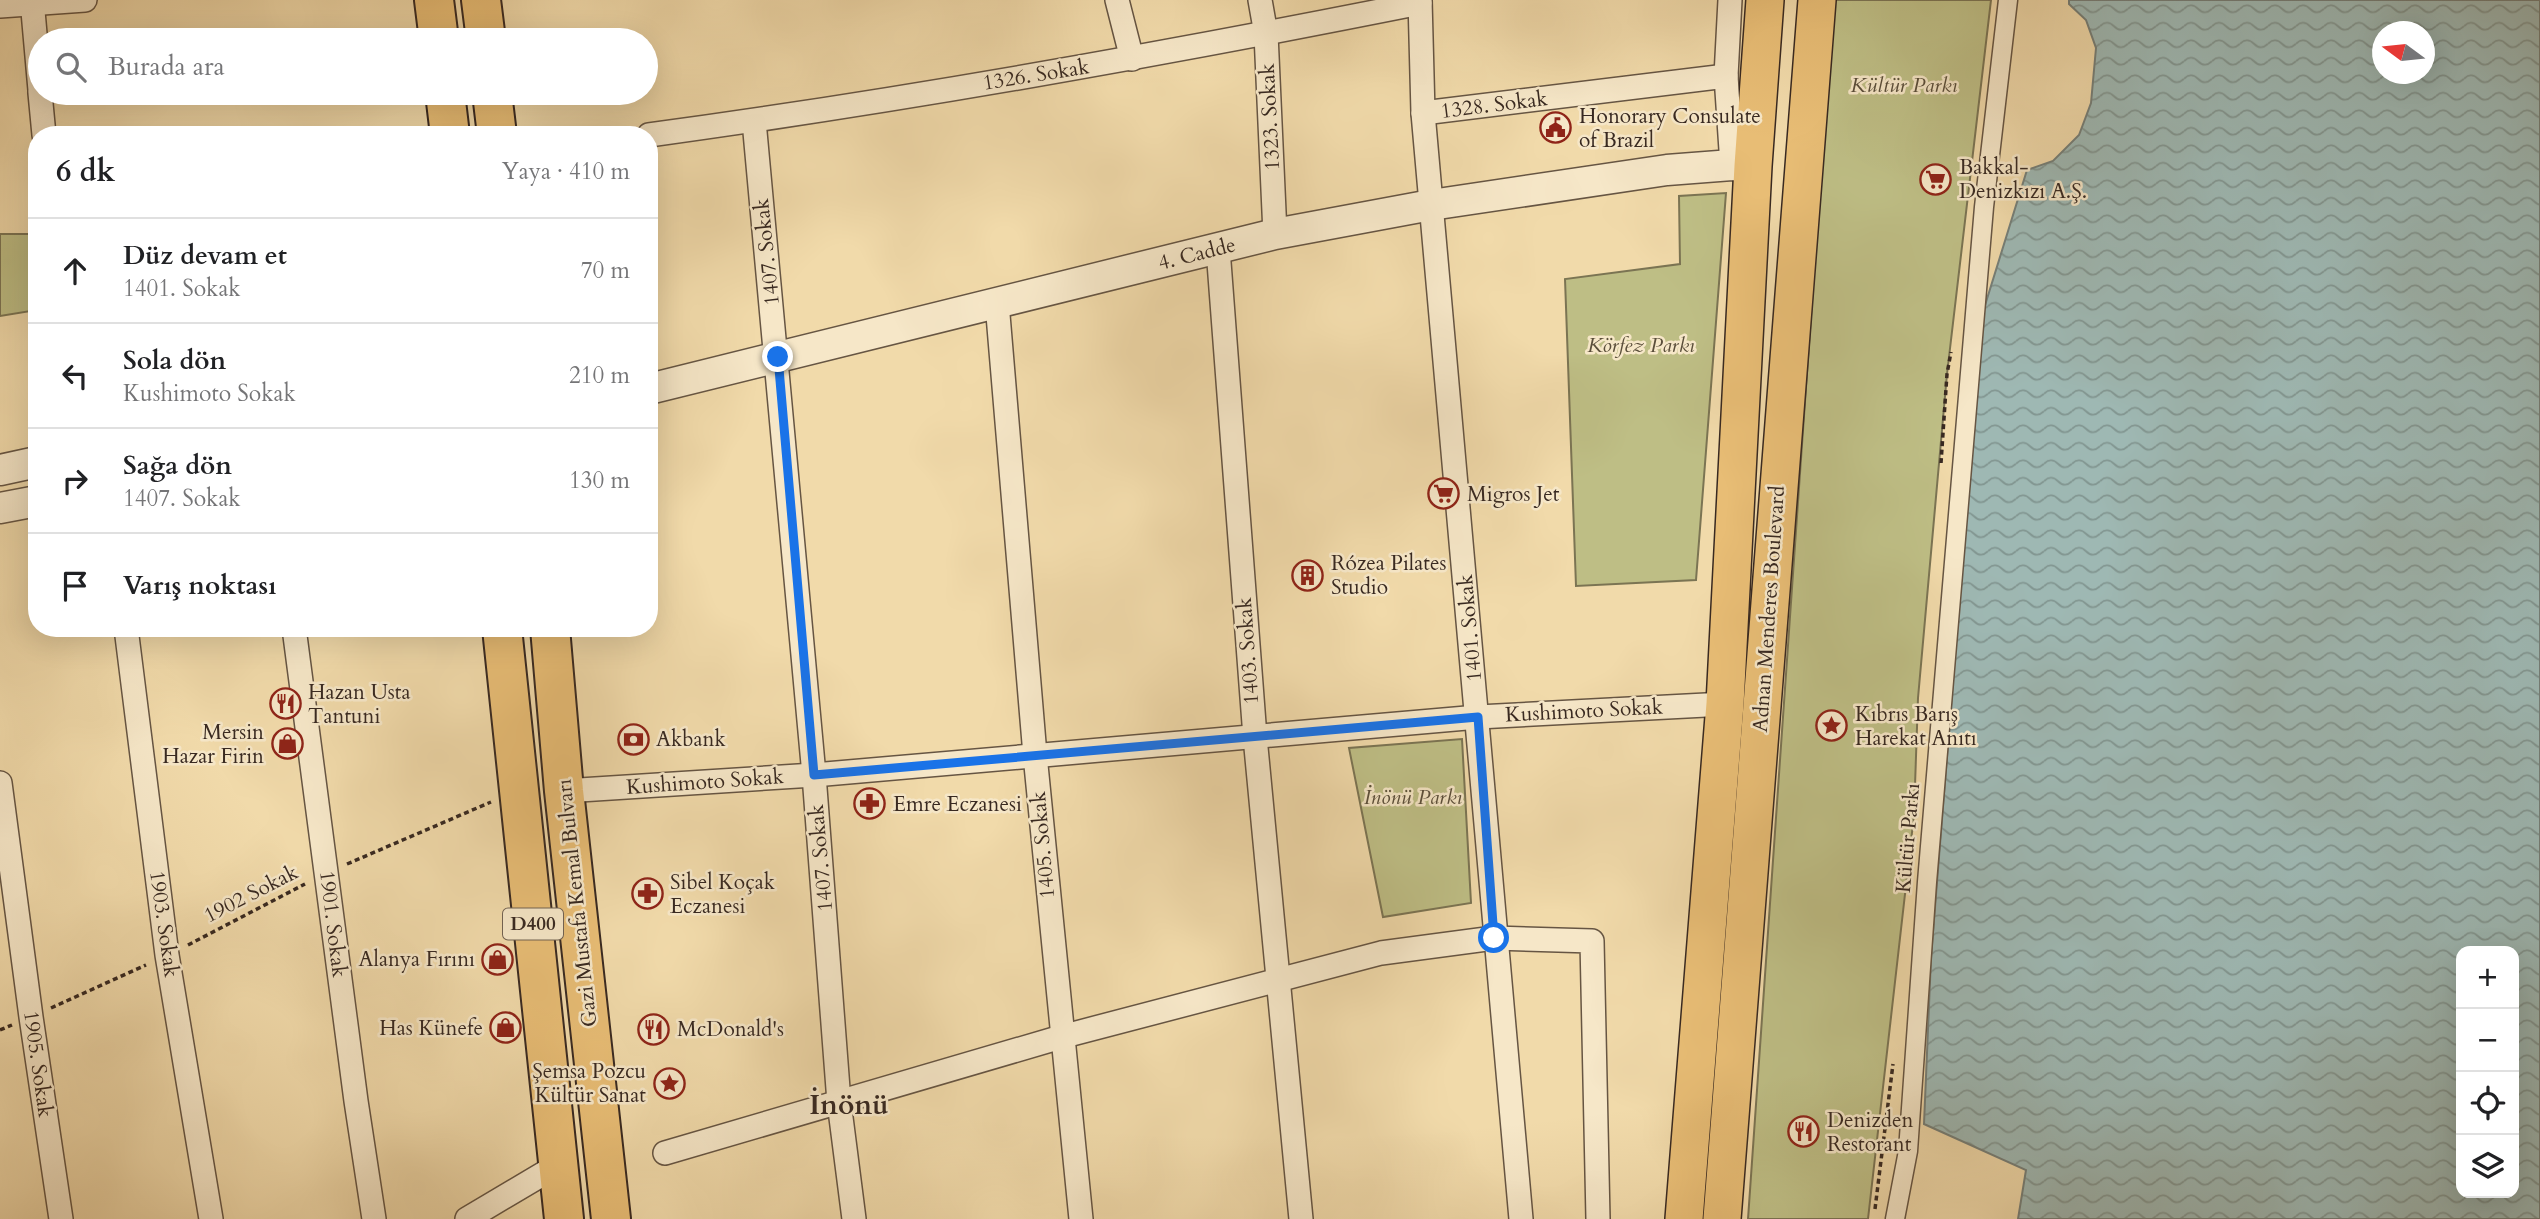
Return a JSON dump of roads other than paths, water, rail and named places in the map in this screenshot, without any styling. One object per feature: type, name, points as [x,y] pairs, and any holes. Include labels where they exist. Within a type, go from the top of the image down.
[{"type":"highway","points":[[434,0],[438,28]]},
{"type":"highway","points":[[481,0],[484,28]]},
{"type":"highway","points":[[446,105],[449,126]]},
{"type":"highway","points":[[493,105],[496,126]]},
{"type":"highway","name":"D400","points":[[503,637],[564,1219]]},
{"type":"highway","name":"Gazi Mustafa Kemal Bulvarı","points":[[551,637],[564,791],[611,1219]]},
{"type":"main road","name":"Adnan Menderes Boulevard","points":[[1684,1219],[1725,704],[1743,166],[1765,0]]},
{"type":"main road","name":"Adnan Menderes Boulevard","points":[[1723,1219],[1817,0]]},
{"type":"street","points":[[0,6],[85,0]]},
{"type":"street","points":[[1118,0],[1132,59]]},
{"type":"street","name":"1323. Sokak","points":[[1260,0],[1266,34],[1275,234]]},
{"type":"street","points":[[1730,0],[1726,76],[1743,166]]},
{"type":"street","name":"Kültür Parkı","points":[[1895,1219],[1908,1151],[1920,965],[1984,207],[2008,0]]},
{"type":"street","points":[[32,2],[34,28]]},
{"type":"street","name":"1326. Sokak","points":[[658,134],[754,121],[1132,59],[1420,2]]},
{"type":"street","name":"1401. Sokak","points":[[1420,2],[1423,113],[1521,1219]]},
{"type":"street","name":"1328. Sokak","points":[[1423,113],[1726,76]]},
{"type":"street","points":[[41,105],[43,126]]},
{"type":"street","name":"1407. Sokak","points":[[754,121],[778,357],[839,1102],[854,1219]]},
{"type":"street","name":"4. Cadde","points":[[658,387],[1275,234],[1431,205],[1667,170],[1743,166]]},
{"type":"street","name":"1403. Sokak","points":[[1218,249],[1255,737],[1301,1219]]},
{"type":"street","name":"1405. Sokak","points":[[997,303],[1035,755],[1081,1219]]},
{"type":"street","points":[[0,470],[28,464]]},
{"type":"street","points":[[0,508],[28,503]]},
{"type":"street","name":"1903. Sokak","points":[[128,637],[167,955],[211,1219]]},
{"type":"street","name":"1901. Sokak","points":[[295,637],[374,1219]]},
{"type":"street","name":"Kushimoto Sokak","points":[[564,791],[814,775],[1478,717],[1725,704]]},
{"type":"street","name":"1905. Sokak","points":[[0,783],[61,1219]]},
{"type":"street","points":[[665,1153],[1061,1037],[1381,953],[1494,938],[1592,941],[1598,1219]]},
{"type":"street","points":[[467,1219],[558,1165]]},
{"type":"water","points":[[2069,0],[2540,0],[2540,1219],[2018,1219],[2026,1170],[1924,1124],[1931,958],[1982,315],[2027,170],[2053,161],[2079,135],[2091,103],[2096,48],[2086,20],[2069,4]]},
{"type":"place","name":"Honorary Consulate of Brazil","points":[[1556,128]]},
{"type":"place","name":"Bakkal- Denizkızı A.Ş.","points":[[1936,179]]},
{"type":"place","name":"Migros Jet","points":[[1444,494]]},
{"type":"place","name":"Rózea Pilates Studio","points":[[1308,575]]},
{"type":"place","name":"Hazan Usta Tantuni","points":[[285,704]]},
{"type":"place","name":"Kıbrıs Barış Harekat Anıtı","points":[[1832,726]]},
{"type":"place","name":"Akbank","points":[[633,739]]},
{"type":"place","name":"Mersin Hazar Firin","points":[[287,744]]},
{"type":"place","name":"Emre Eczanesi","points":[[870,804]]},
{"type":"place","name":"Sibel Koçak Eczanesi","points":[[647,894]]},
{"type":"place","name":"Alanya Fırını","points":[[498,959]]},
{"type":"place","name":"Has Künefe","points":[[506,1028]]},
{"type":"place","name":"McDonald's","points":[[654,1029]]},
{"type":"place","name":"Şemsa Pozcu Kültür Sanat","points":[[669,1083]]},
{"type":"place","name":"Denizden Restorant","points":[[1804,1132]]},
{"type":"district","name":"İnönü","points":[[849,1105]]},
{"type":"park label","name":"Körfez Parkı","points":[[1641,345]]},
{"type":"park label","name":"İnönü Parkı","points":[[1413,797]]}]
